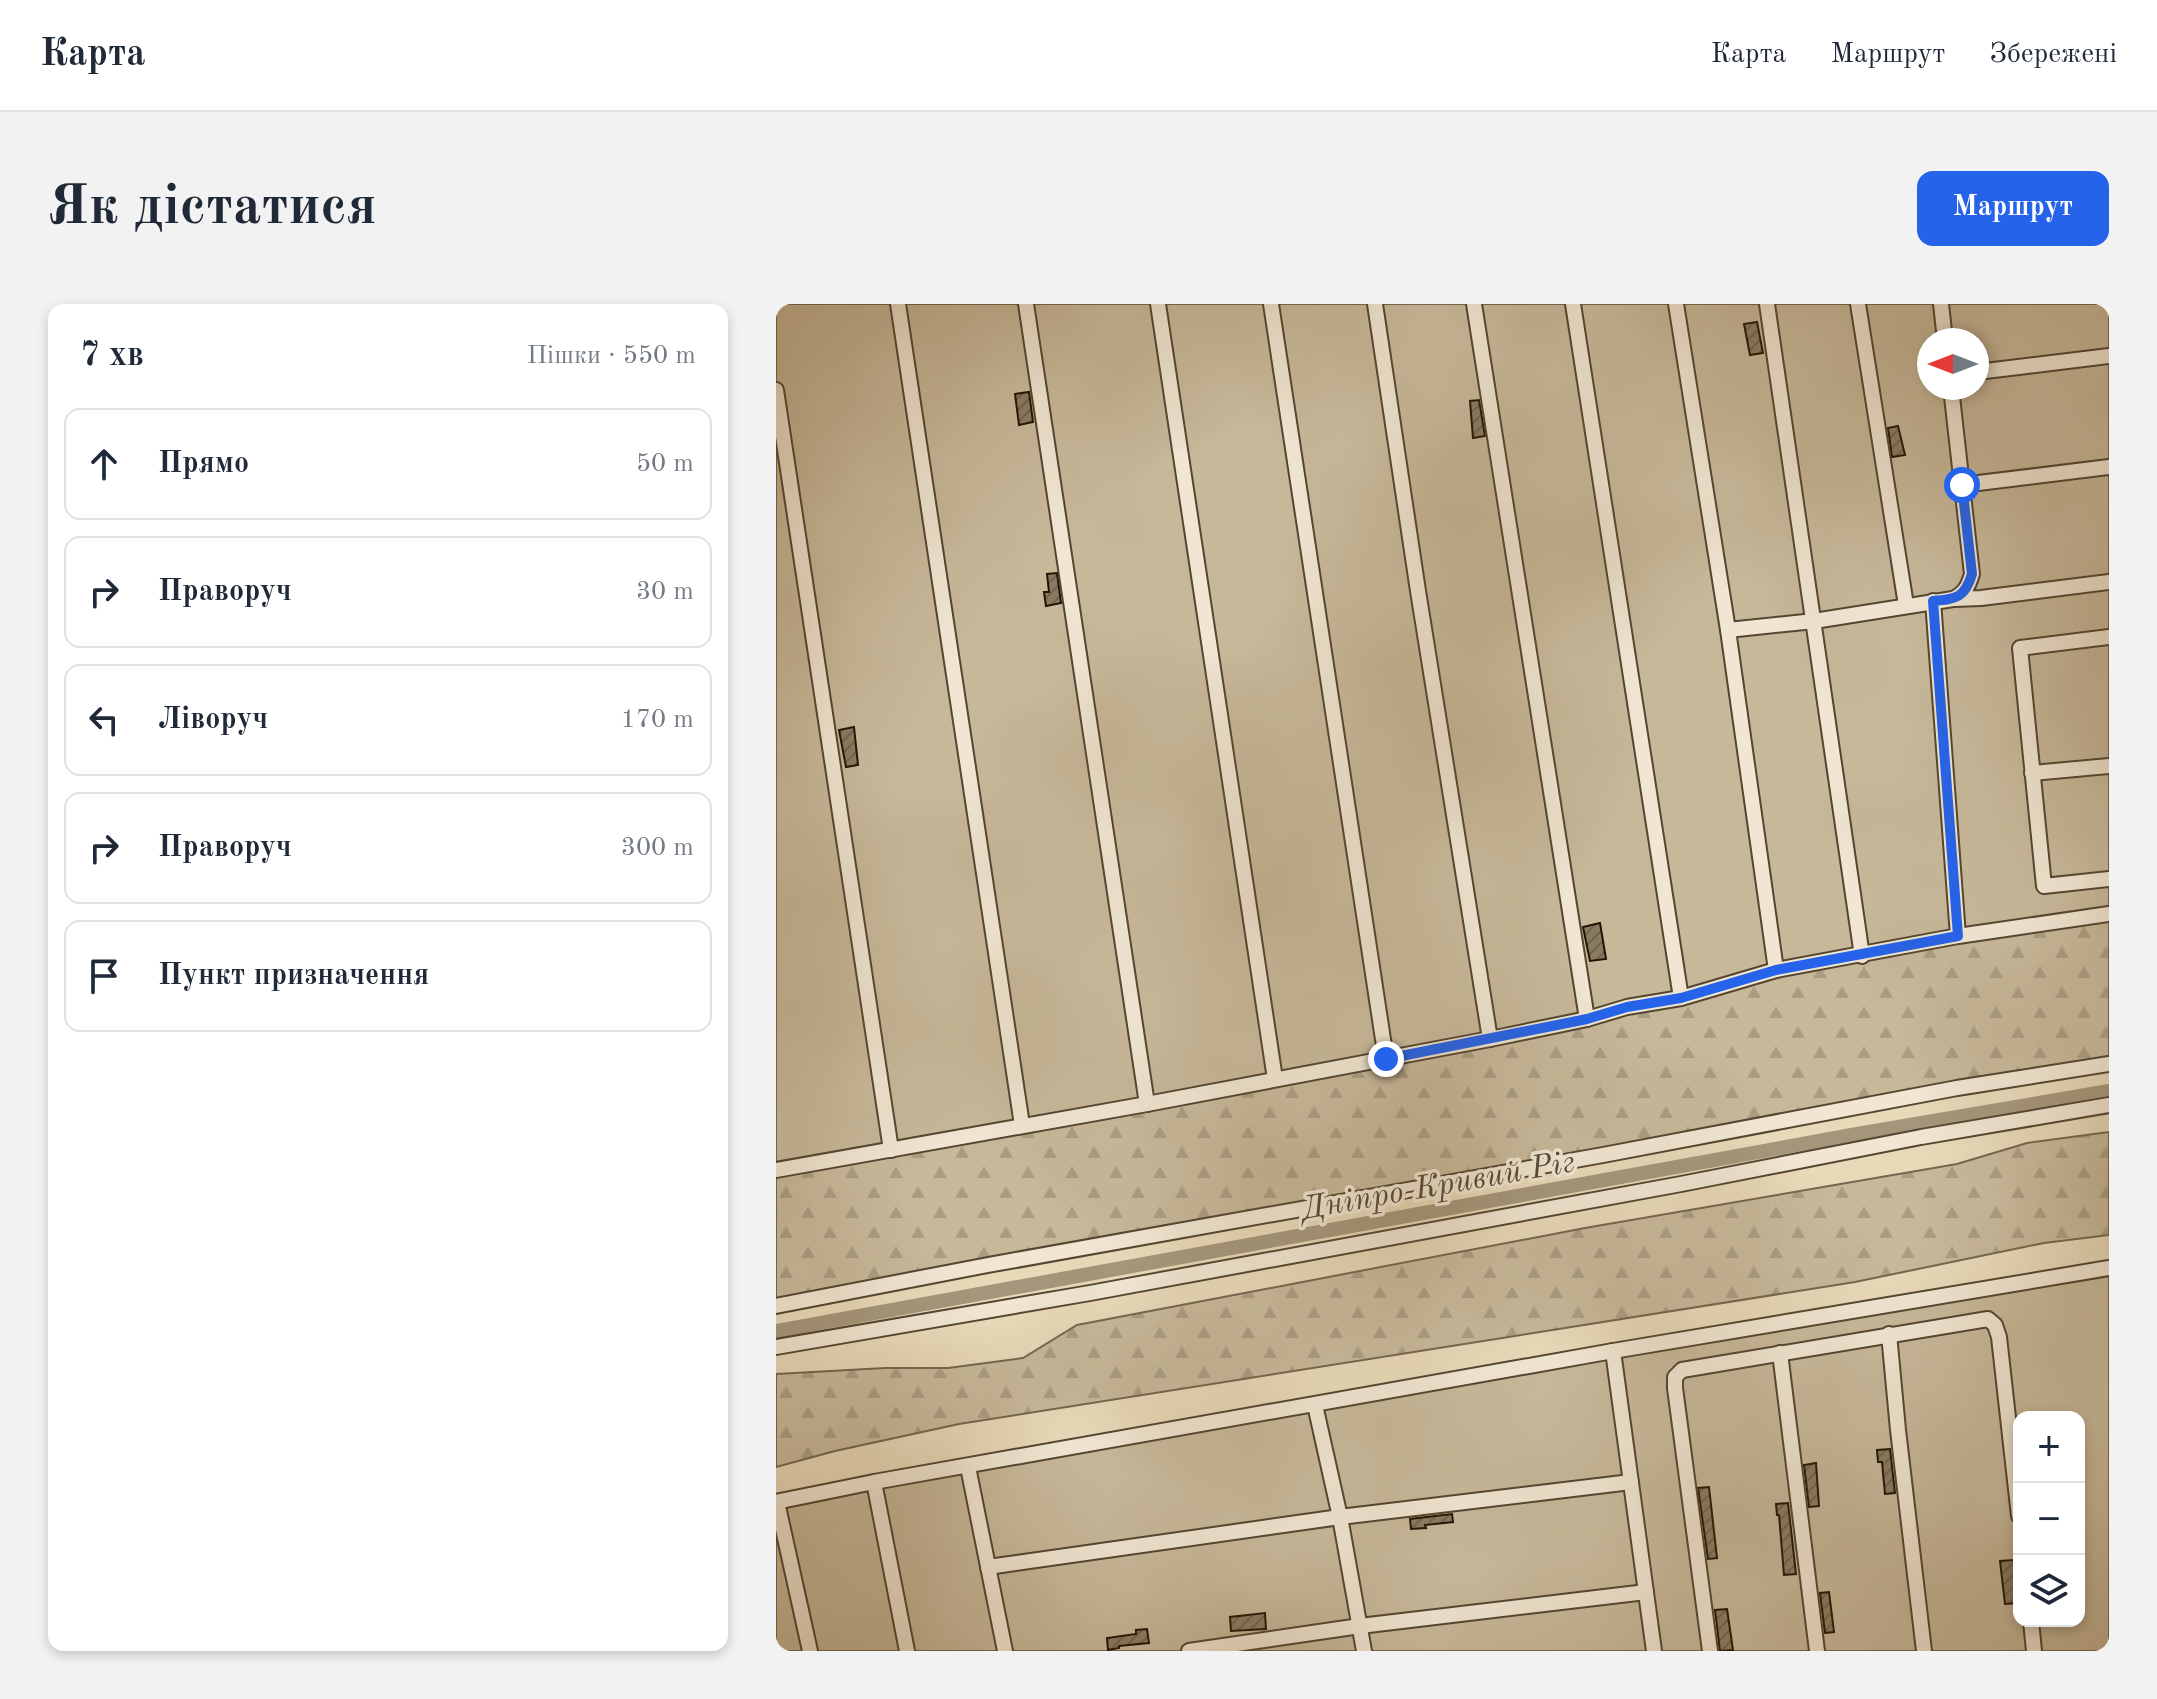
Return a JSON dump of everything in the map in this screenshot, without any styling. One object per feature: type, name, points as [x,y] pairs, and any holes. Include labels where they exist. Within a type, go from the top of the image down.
[{"type":"street","points":[[898,304],[1022,1125]]},
{"type":"street","points":[[1026,304],[1147,1104]]},
{"type":"street","points":[[1158,304],[1275,1079]]},
{"type":"street","points":[[1271,304],[1386,1059]]},
{"type":"street","points":[[1375,304],[1490,1039]]},
{"type":"street","points":[[1474,304],[1587,1019]]},
{"type":"street","points":[[1573,304],[1681,998]]},
{"type":"street","points":[[1676,304],[1728,630],[1776,970]]},
{"type":"street","points":[[1767,304],[1862,956]]},
{"type":"street","points":[[1858,304],[1906,605]]},
{"type":"street","points":[[1941,304],[1944,328]]},
{"type":"street","points":[[1989,371],[2109,356]]},
{"type":"street","points":[[776,390],[891,1150]]},
{"type":"street","points":[[1952,400],[1972,574],[1968,587],[1953,599]]},
{"type":"street","points":[[1962,485],[2109,467]]},
{"type":"street","points":[[1728,630],[1814,621],[1933,601],[2109,582]]},
{"type":"street","points":[[1933,601],[1958,936]]},
{"type":"street","points":[[2109,637],[2020,648],[2044,886],[2109,879]]},
{"type":"street","points":[[2032,773],[2109,766]]},
{"type":"street","points":[[776,1170],[1490,1039],[1587,1019],[1627,1007],[1681,998],[1776,970],[1958,936],[2109,914]]},
{"type":"street","points":[[776,1306],[1957,1088],[2109,1064]]},
{"type":"street","points":[[776,1347],[1090,1293],[1921,1137],[2109,1105]]},
{"type":"street","points":[[810,1651],[776,1502],[1613,1351],[2109,1268]]},
{"type":"street","points":[[1878,1306],[1886,1335],[1924,1651]]},
{"type":"street","points":[[1710,1651],[1675,1377],[1682,1370],[1988,1319],[1995,1325],[1999,1337],[2015,1483]]},
{"type":"street","points":[[1613,1351],[1654,1651]]},
{"type":"street","points":[[1780,1353],[1817,1651]]},
{"type":"street","points":[[1315,1405],[1340,1517],[1364,1651]]},
{"type":"street","points":[[968,1467],[1005,1651]]},
{"type":"street","points":[[874,1482],[907,1651]]},
{"type":"street","points":[[988,1567],[1340,1517],[1631,1482]]},
{"type":"street","points":[[1189,1651],[1360,1626],[1646,1592]]},
{"type":"street","points":[[2032,1627],[2034,1651]]},
{"type":"green space","points":[[776,304],[2109,304],[2109,914],[1958,936],[1707,992],[776,1170]]},
{"type":"green space","points":[[2109,914],[2109,1064],[776,1306],[776,1170],[1750,977]]},
{"type":"green space","points":[[2109,1132],[2109,1235],[2044,1243],[1855,1282],[959,1424],[776,1467],[776,1374],[948,1368],[1023,1358],[1077,1325],[1585,1228],[1957,1164],[2027,1143]]},
{"type":"green space","points":[[2109,1268],[2109,1651],[776,1651],[776,1502]]},
{"type":"building","points":[[1757,322],[1763,353],[1750,355],[1744,324]]},
{"type":"building","points":[[1029,392],[1033,422],[1019,425],[1015,394]]},
{"type":"building","points":[[1479,400],[1485,436],[1473,438],[1470,401]]},
{"type":"building","points":[[1898,426],[1905,455],[1892,457],[1888,428]]},
{"type":"building","points":[[1057,573],[1061,603],[1046,606],[1044,592],[1049,592],[1047,574]]},
{"type":"building","points":[[854,727],[858,765],[846,767],[839,730]]},
{"type":"building","points":[[1600,923],[1606,959],[1590,961],[1583,927]]},
{"type":"building","points":[[1890,1449],[1895,1493],[1885,1494],[1882,1462],[1878,1462],[1877,1450]]},
{"type":"building","points":[[1816,1463],[1819,1506],[1809,1507],[1804,1465]]},
{"type":"building","points":[[1709,1487],[1717,1558],[1708,1559],[1698,1488]]},
{"type":"building","points":[[1788,1503],[1796,1574],[1784,1575],[1776,1504]]},
{"type":"building","points":[[1452,1514],[1453,1522],[1411,1529],[1410,1519]]},
{"type":"building","points":[[2013,1560],[2013,1603],[2005,1604],[2000,1561]]},
{"type":"building","points":[[1829,1592],[1834,1632],[1825,1633],[1820,1593]]},
{"type":"building","points":[[1727,1609],[1733,1650],[1720,1651],[1715,1610]]},
{"type":"building","points":[[1265,1613],[1266,1629],[1231,1631],[1230,1617]]},
{"type":"building","points":[[1147,1629],[1149,1643],[1108,1650],[1107,1638],[1136,1634],[1136,1630]]},
{"type":"waterway","name":"Дніпро-Кривий Ріг","points":[[776,1331],[2109,1091]]},
{"type":"route","points":[[1386,1059],[1681,998],[1776,970],[1958,936],[1933,601],[1953,599],[1962,594],[1972,574],[1962,485]]}]
